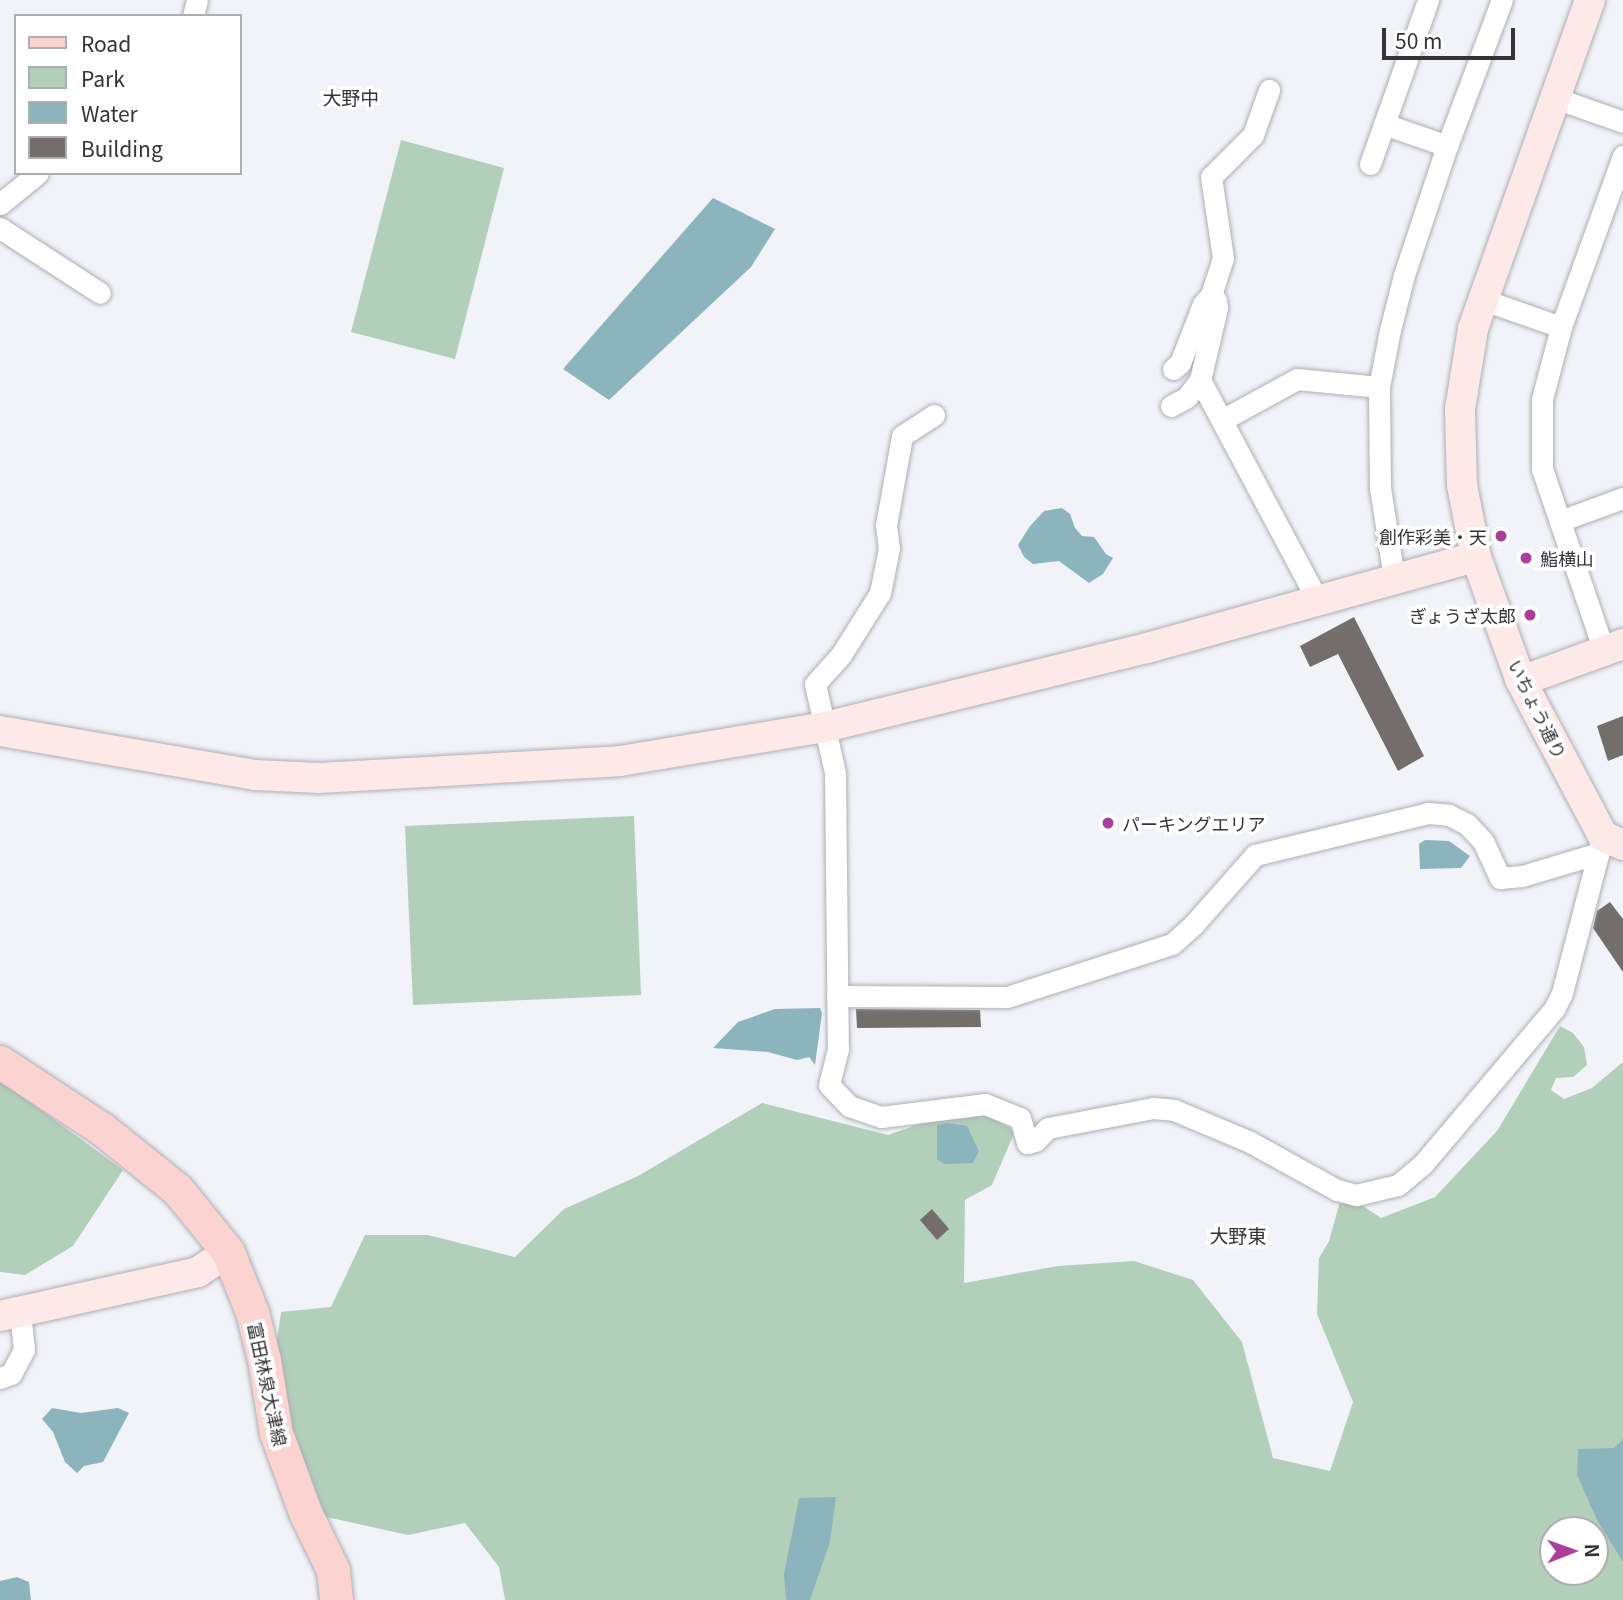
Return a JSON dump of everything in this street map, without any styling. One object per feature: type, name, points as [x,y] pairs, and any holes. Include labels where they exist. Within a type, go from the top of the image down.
[{"type":"main road","name":"富田林泉大津線","points":[[0,1062],[102,1129],[177,1189],[229,1252],[252,1312],[264,1360],[275,1433],[305,1512],[332,1570],[336,1600]]},
{"type":"street","points":[[1370,164],[1428,0]]},
{"type":"street","points":[[1394,578],[1380,488],[1379,387],[1404,275],[1447,146],[1502,0]]},
{"type":"street","name":"いちょう通り","points":[[1591,0],[1481,299],[1460,410],[1462,485],[1476,557],[1521,681],[1608,845]]},
{"type":"street","points":[[1173,369],[1180,363],[1203,304],[1211,295],[1223,258],[1211,177],[1253,135],[1269,90]]},
{"type":"street","points":[[1555,98],[1623,122]]},
{"type":"street","points":[[1384,124],[1447,146]]},
{"type":"street","points":[[1521,681],[1613,647],[1559,521],[1542,469],[1541,439],[1542,399],[1561,327],[1623,156]]},
{"type":"street","points":[[0,204],[36,175]]},
{"type":"street","points":[[0,228],[100,293]]},
{"type":"street","points":[[1171,406],[1187,397],[1200,380],[1217,308],[1216,300],[1211,295]]},
{"type":"street","points":[[1481,299],[1561,327]]},
{"type":"street","points":[[1222,420],[1297,379],[1379,387]]},
{"type":"street","points":[[1200,380],[1317,599]]},
{"type":"street","points":[[934,415],[902,436],[886,525],[888,548],[880,593],[841,655],[815,684],[835,773],[838,1049],[829,1085],[839,1098],[864,1113],[881,1117],[985,1104],[1020,1118],[1027,1143],[1035,1141],[1048,1129],[1153,1108],[1174,1110],[1250,1142],[1337,1190],[1356,1195],[1398,1185],[1423,1164],[1554,1009],[1562,993],[1608,845]]},
{"type":"street","points":[[1559,521],[1623,498]]},
{"type":"street","points":[[0,731],[255,775],[319,778],[620,761],[825,727],[1147,648],[1476,557]]},
{"type":"street","points":[[837,996],[1007,996],[1172,944],[1194,924],[1255,855],[1428,813],[1449,815],[1468,824],[1483,841],[1500,878],[1522,876],[1608,845]]},
{"type":"street","points":[[0,1378],[11,1374],[24,1350],[10,1314],[198,1272],[229,1252]]},
{"type":"green space","points":[[401,140],[504,168],[455,359],[351,332]]},
{"type":"green space","points":[[634,816],[641,995],[413,1005],[405,826]]},
{"type":"green space","points":[[1560,1026],[1573,1033],[1584,1047],[1587,1065],[1573,1077],[1556,1078],[1551,1090],[1564,1099],[1592,1088],[1623,1062],[1623,1600],[505,1600],[499,1567],[465,1523],[408,1535],[322,1516],[307,1490],[290,1420],[277,1341],[281,1312],[331,1307],[365,1235],[428,1235],[515,1257],[564,1209],[638,1176],[762,1103],[888,1135],[934,1119],[984,1113],[1015,1131],[992,1185],[965,1200],[964,1283],[1058,1266],[1134,1261],[1193,1280],[1242,1342],[1273,1458],[1330,1471],[1353,1402],[1317,1314],[1319,1258],[1329,1241],[1341,1198],[1360,1204],[1381,1218],[1435,1197],[1497,1131]]},
{"type":"green space","points":[[0,1080],[123,1170],[73,1246],[25,1275],[0,1272]]},
{"type":"water","points":[[713,198],[775,229],[751,267],[609,400],[563,369]]},
{"type":"water","points":[[1062,508],[1070,514],[1075,528],[1082,536],[1094,537],[1106,554],[1113,558],[1103,574],[1089,583],[1059,561],[1033,564],[1024,557],[1018,545],[1044,511]]},
{"type":"water","points":[[1425,840],[1449,841],[1470,856],[1461,868],[1420,869],[1419,844]]},
{"type":"water","points":[[820,1008],[822,1013],[815,1065],[809,1057],[797,1060],[768,1052],[713,1048],[738,1022],[775,1009]]},
{"type":"water","points":[[948,1123],[967,1126],[979,1151],[973,1163],[944,1164],[937,1159],[937,1125]]},
{"type":"water","points":[[52,1408],[81,1413],[118,1408],[129,1413],[103,1462],[84,1466],[77,1473],[65,1462],[53,1432],[42,1419]]},
{"type":"water","points":[[1623,1439],[1623,1562],[1609,1540],[1609,1516],[1595,1516],[1577,1475],[1578,1449],[1614,1448]]},
{"type":"water","points":[[836,1497],[830,1542],[810,1600],[786,1600],[784,1574],[799,1498]]},
{"type":"water","points":[[17,1577],[29,1582],[31,1600],[0,1600],[0,1581]]},
{"type":"building","points":[[1354,617],[1424,756],[1398,771],[1338,654],[1310,667],[1300,646]]},
{"type":"building","points":[[1623,716],[1623,755],[1608,761],[1597,726]]},
{"type":"building","points":[[1610,902],[1623,919],[1623,972],[1593,928],[1597,911]]},
{"type":"building","points":[[856,1009],[980,1010],[981,1027],[857,1028]]},
{"type":"building","points":[[932,1209],[949,1229],[937,1240],[920,1220]]},
{"type":"place","name":"創作彩美・天","points":[[1501,536]]},
{"type":"place","name":"鮨横山","points":[[1526,558]]},
{"type":"place","name":"ぎょうざ太郎","points":[[1530,615]]},
{"type":"place","name":"パーキングエリア","points":[[1108,823]]},
{"type":"district","name":"大野中","points":[[351,97]]},
{"type":"district","name":"大野東","points":[[1238,1235]]}]
